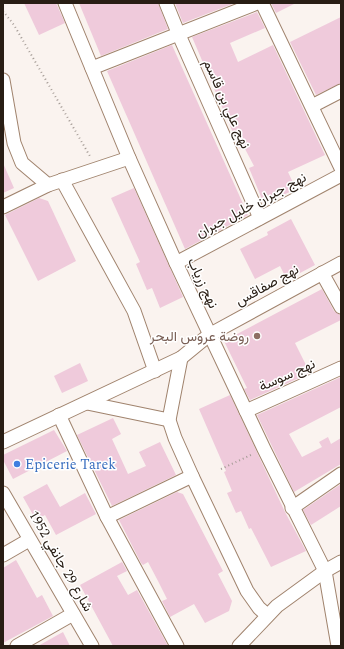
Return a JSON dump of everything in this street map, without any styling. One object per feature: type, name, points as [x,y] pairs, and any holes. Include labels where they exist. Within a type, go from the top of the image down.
[{"type":"street","name":"نهج زرياب","points":[[65,3],[129,158],[176,263],[292,508],[325,571],[338,646]]},
{"type":"street","name":"نهج علي بن قاسم","points":[[166,3],[260,218]]},
{"type":"street","points":[[92,68],[257,3]]},
{"type":"street","points":[[262,3],[341,168]]},
{"type":"street","points":[[3,80],[7,120],[22,163],[48,185]]},
{"type":"street","points":[[312,106],[341,91]]},
{"type":"street","points":[[3,208],[48,185],[129,158]]},
{"type":"street","name":"نهج جبران خليل جبران","points":[[176,263],[341,174]]},
{"type":"street","points":[[62,180],[134,311],[155,371]]},
{"type":"street","name":"نهج صفاقس","points":[[3,442],[181,358],[209,335],[341,263]]},
{"type":"street","points":[[322,273],[341,307]]},
{"type":"street","points":[[181,358],[169,420],[175,438],[192,476],[247,591],[259,608],[267,616]]},
{"type":"street","name":"نهج سوسة","points":[[246,411],[341,368]]},
{"type":"street","points":[[87,403],[169,420]]},
{"type":"street","points":[[59,415],[107,517],[177,646]]},
{"type":"street","points":[[292,508],[341,474]]},
{"type":"street","points":[[107,517],[192,476]]},
{"type":"street","name":"شارع 29 جانفي 1952","points":[[3,493],[92,646]]},
{"type":"street","points":[[3,554],[29,540]]},
{"type":"street","points":[[239,646],[276,606],[325,571],[341,562]]},
{"type":"street","points":[[17,646],[73,614]]},
{"type":"path","points":[[3,11],[14,24],[97,168]]},
{"type":"path","points":[[221,469],[264,449]]},
{"type":"building","points":[[24,3],[56,3],[65,23],[39,35]]},
{"type":"building","points":[[79,3],[158,3],[168,29],[101,56]]},
{"type":"building","points":[[175,3],[235,3],[183,23]]},
{"type":"building","points":[[271,3],[296,3],[276,13]]},
{"type":"building","points":[[257,12],[265,28],[230,43],[238,62],[273,45],[325,155],[288,172],[296,189],[264,204],[249,168],[254,166],[244,147],[240,149],[192,37]]},
{"type":"building","points":[[341,17],[341,83],[316,95],[290,42]]},
{"type":"building","points":[[172,45],[248,215],[185,249],[107,71]]},
{"type":"building","points":[[3,163],[14,188],[3,193]]},
{"type":"building","points":[[134,188],[183,297],[160,308],[152,288],[147,290],[136,264],[140,262],[111,198]]},
{"type":"building","points":[[39,198],[48,201],[76,261],[38,281],[5,215]]},
{"type":"building","points":[[291,219],[315,265],[287,280],[280,266],[255,279],[240,249],[268,235],[267,232]]},
{"type":"building","points":[[322,289],[334,311],[340,315],[341,320],[295,343],[310,373],[250,400],[244,389],[247,388],[224,341]]},
{"type":"building","points":[[80,363],[88,381],[62,393],[54,376]]},
{"type":"building","points":[[341,377],[341,407],[289,434],[302,457],[322,447],[319,442],[328,437],[331,444],[341,438],[341,464],[294,492],[257,415]]},
{"type":"building","points":[[230,395],[285,512],[306,551],[271,567],[251,528],[249,529],[241,511],[236,513],[227,493],[232,491],[224,472],[226,471],[199,409]]},
{"type":"building","points":[[113,418],[121,434],[112,439],[128,474],[146,466],[139,452],[160,442],[176,475],[112,506],[77,435]]},
{"type":"building","points":[[54,430],[67,451],[13,479],[3,460],[3,455]]},
{"type":"building","points":[[47,484],[60,507],[85,493],[96,514],[56,535],[45,515],[36,520],[23,497]]},
{"type":"building","points":[[341,484],[341,506],[311,525],[303,510]]},
{"type":"building","points":[[177,492],[183,494],[223,571],[218,574],[232,601],[229,611],[205,623],[194,604],[170,617],[162,601],[167,599],[158,581],[148,562],[143,565],[141,563],[119,520]]},
{"type":"building","points":[[16,560],[37,598],[42,595],[53,616],[3,643],[3,568]]},
{"type":"building","points":[[122,562],[127,571],[117,576],[128,595],[137,590],[168,646],[113,646],[80,585]]},
{"type":"building","points":[[63,632],[70,646],[38,646]]},
{"type":"place","name":"روضة عروس البحر","points":[[257,336]]},
{"type":"place","name":"Epicerie Tarek","points":[[17,464]]}]
